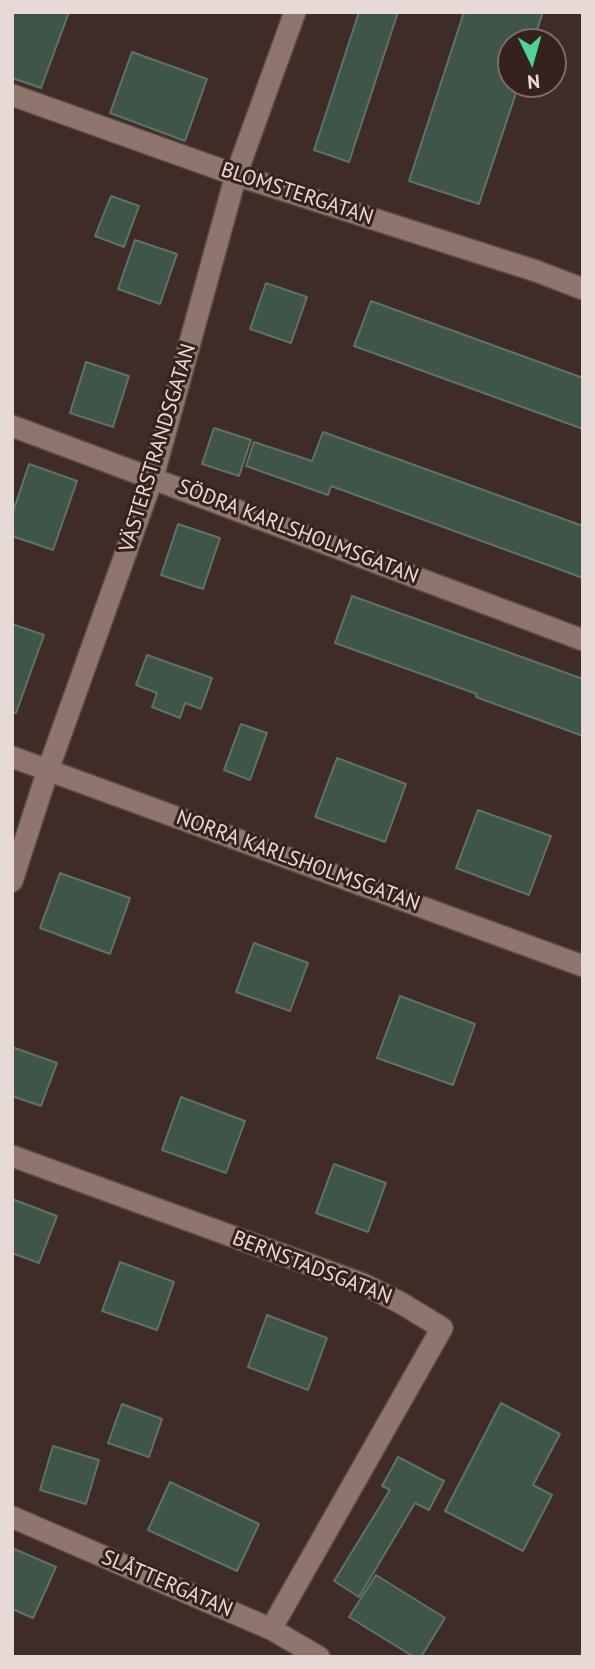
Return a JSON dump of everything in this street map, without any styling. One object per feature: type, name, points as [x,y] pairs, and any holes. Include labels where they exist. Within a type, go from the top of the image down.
[{"type":"street","name":"VÄSTERSTRANDSGATAN","points":[[12,881],[48,770],[153,477],[236,175],[295,12]]},
{"type":"street","name":"BLOMSTERGATAN","points":[[12,95],[236,175],[536,271],[583,289]]},
{"type":"street","name":"SÖDRA KARLSHOLMSGATAN","points":[[12,426],[583,640]]},
{"type":"street","name":"NORRA KARLSHOLMSGATAN","points":[[12,757],[582,963]]},
{"type":"street","name":"BERNSTADSGATAN","points":[[12,1156],[363,1284],[442,1328],[271,1629]]},
{"type":"street","name":"SLÅTTERGATAN","points":[[12,1517],[271,1629],[319,1657]]},
{"type":"building","points":[[12,12],[69,12],[41,88],[12,78]]},
{"type":"building","points":[[359,12],[398,12],[349,162],[314,150]]},
{"type":"building","points":[[464,12],[543,12],[538,28],[497,28],[497,98],[514,98],[479,204],[409,181]]},
{"type":"building","points":[[132,52],[207,79],[185,141],[110,113]]},
{"type":"building","points":[[111,196],[139,206],[124,247],[95,236]]},
{"type":"building","points":[[135,240],[177,254],[160,304],[118,289]]},
{"type":"building","points":[[266,283],[307,297],[291,343],[250,329]]},
{"type":"building","points":[[371,301],[583,378],[583,429],[354,346]]},
{"type":"building","points":[[86,362],[129,376],[113,427],[70,413]]},
{"type":"building","points":[[214,428],[251,440],[239,476],[202,464]]},
{"type":"building","points":[[323,432],[583,526],[583,578],[331,486],[328,495],[246,466],[254,442],[312,461]]},
{"type":"building","points":[[29,464],[77,481],[53,550],[12,536],[12,515]]},
{"type":"building","points":[[178,524],[220,538],[203,589],[161,575]]},
{"type":"building","points":[[352,596],[583,679],[583,736],[476,697],[477,694],[335,643]]},
{"type":"building","points":[[12,624],[44,635],[16,713],[12,712]]},
{"type":"building","points":[[147,655],[212,678],[201,709],[185,703],[180,718],[152,707],[157,693],[136,685]]},
{"type":"building","points":[[241,724],[267,733],[250,780],[224,770]]},
{"type":"building","points":[[337,758],[406,784],[385,842],[315,817]]},
{"type":"building","points":[[478,810],[551,836],[529,895],[456,868]]},
{"type":"building","points":[[60,873],[130,898],[110,954],[40,928]]},
{"type":"building","points":[[254,943],[308,963],[290,1011],[236,992]]},
{"type":"building","points":[[400,996],[475,1024],[453,1085],[377,1058]]},
{"type":"building","points":[[12,1047],[57,1063],[41,1106],[12,1096]]},
{"type":"building","points":[[181,1097],[245,1121],[226,1173],[162,1150]]},
{"type":"building","points":[[334,1164],[386,1183],[368,1232],[316,1213]]},
{"type":"building","points":[[12,1199],[57,1216],[39,1263],[12,1253]]},
{"type":"building","points":[[120,1262],[174,1282],[157,1330],[102,1311]]},
{"type":"building","points":[[267,1315],[327,1338],[308,1390],[248,1367]]},
{"type":"building","points":[[501,1403],[560,1434],[533,1485],[552,1495],[523,1551],[445,1511]]},
{"type":"building","points":[[122,1404],[162,1419],[149,1457],[108,1443]]},
{"type":"building","points":[[53,1446],[99,1460],[86,1504],[40,1490]]},
{"type":"building","points":[[398,1457],[444,1481],[429,1510],[415,1503],[359,1597],[334,1581],[390,1490],[382,1486]]},
{"type":"building","points":[[170,1482],[259,1524],[237,1571],[148,1530]]},
{"type":"building","points":[[12,1548],[56,1567],[33,1618],[12,1609]]},
{"type":"building","points":[[376,1575],[445,1618],[421,1657],[414,1657],[349,1617]]}]
